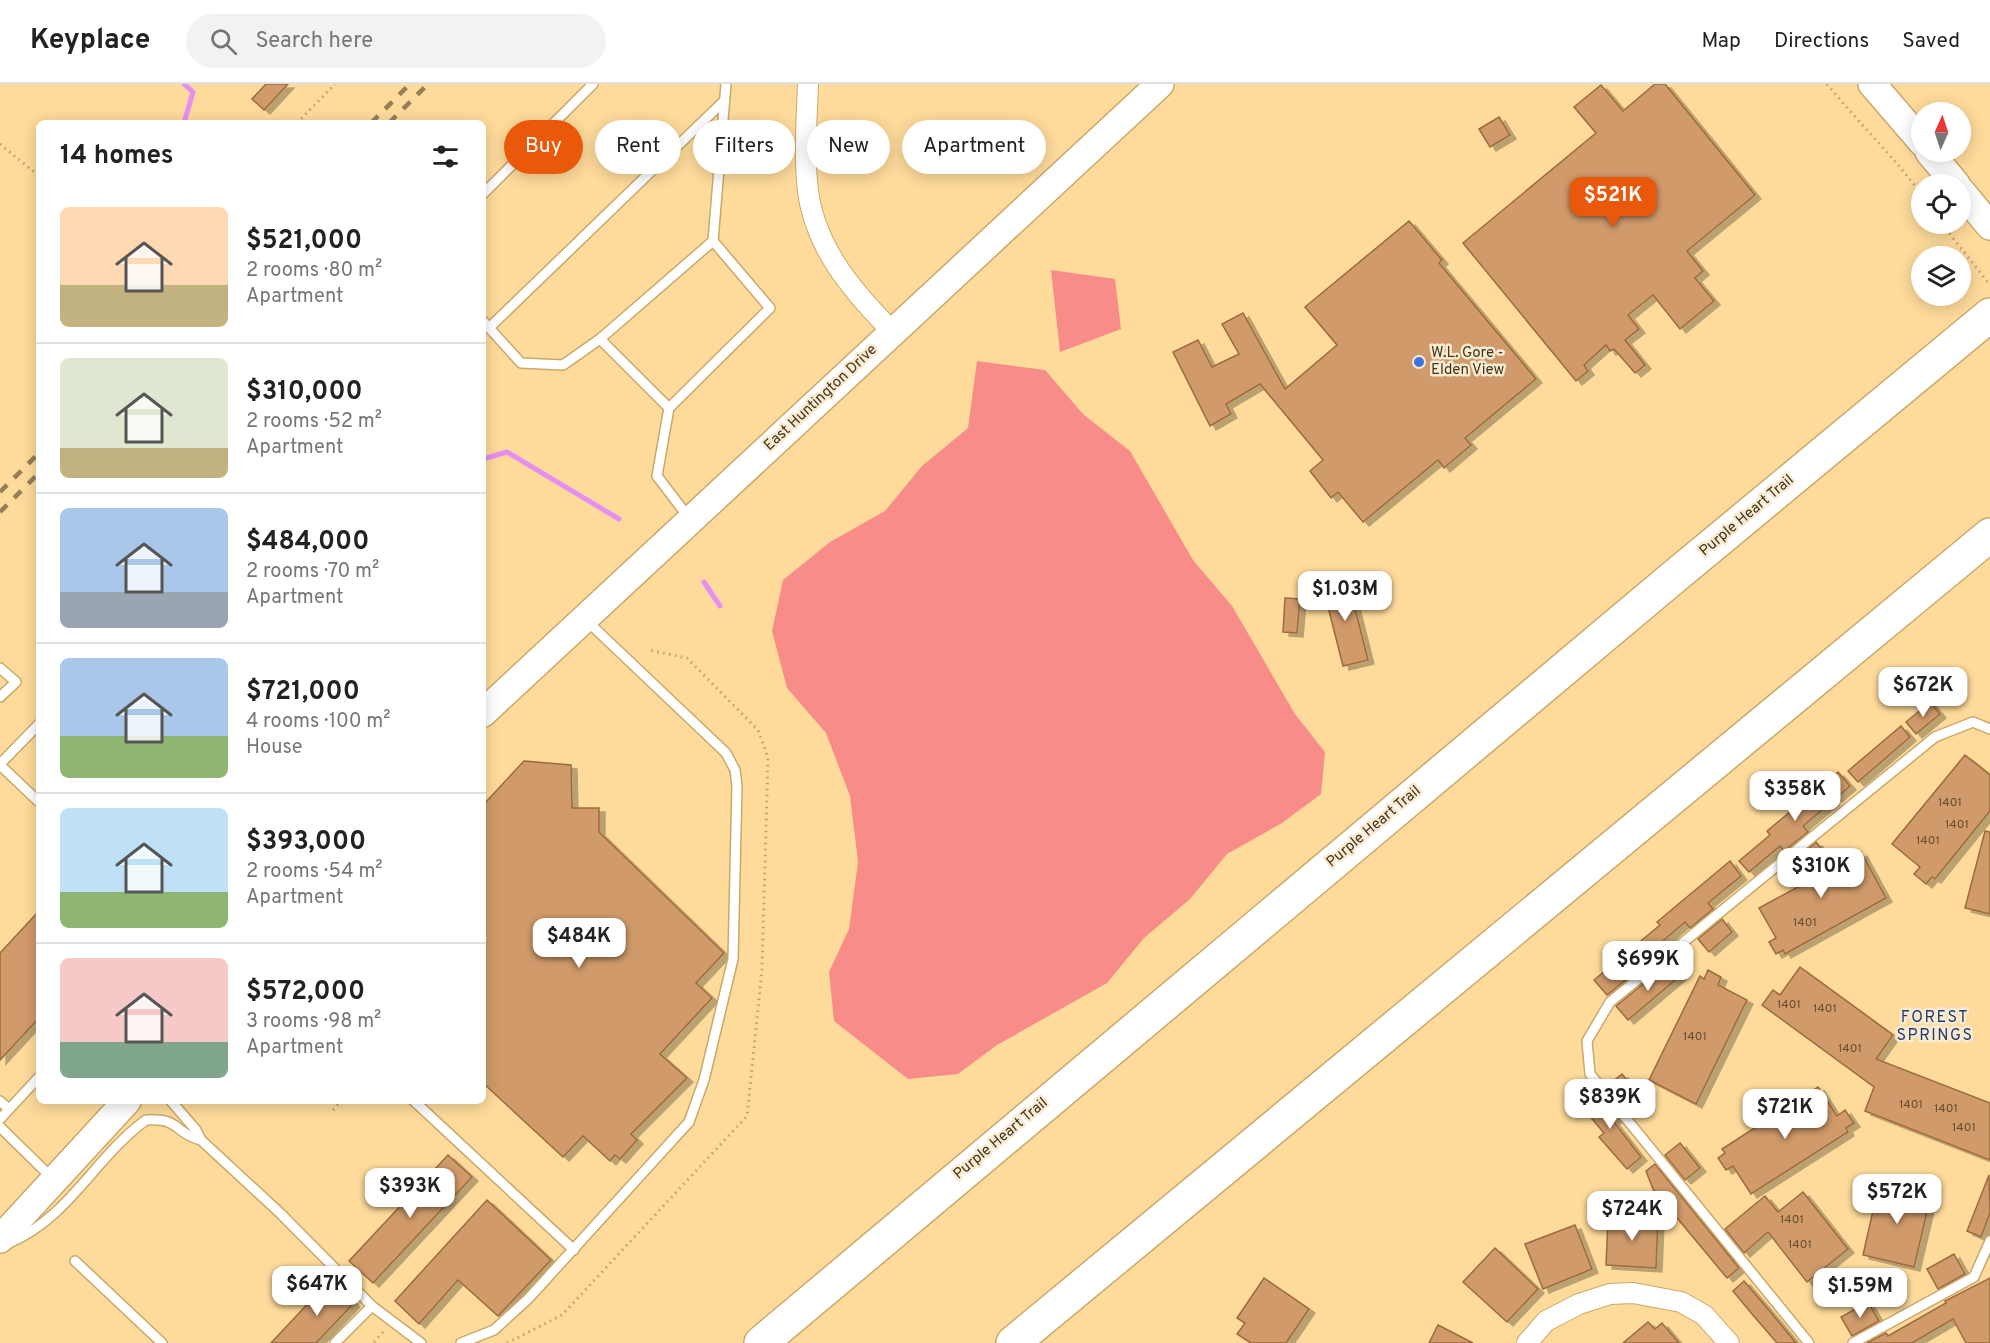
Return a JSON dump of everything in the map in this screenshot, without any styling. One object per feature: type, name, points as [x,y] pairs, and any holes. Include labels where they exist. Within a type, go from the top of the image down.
[{"type":"highway","name":"Purple Heart Trail","points":[[761,1343],[1587,649],[1990,315]]},
{"type":"highway","points":[[1013,1343],[1990,535]]},
{"type":"street","points":[[808,84],[807,183],[817,228],[835,266],[865,304],[892,331]]},
{"type":"street","name":"East Huntington Drive","points":[[486,710],[1160,84]]},
{"type":"street","points":[[1872,84],[1911,129]]},
{"type":"street","points":[[1937,162],[1948,174]]},
{"type":"street","points":[[1971,203],[1990,226]]},
{"type":"street","points":[[0,1239],[124,1104]]},
{"type":"street","points":[[1527,1343],[1546,1321],[1579,1304],[1610,1294],[1633,1293],[1680,1302],[1704,1315],[1729,1343]]},
{"type":"lane","points":[[486,191],[593,84]]},
{"type":"lane","points":[[724,101],[486,324],[521,363],[563,365],[600,339],[713,241],[726,84]]},
{"type":"lane","points":[[691,520],[657,476],[669,408],[770,308],[713,241]]},
{"type":"lane","points":[[600,339],[669,408]]},
{"type":"lane","points":[[461,1343],[494,1330],[528,1299],[689,1122],[704,1080],[733,959],[737,798],[735,770],[726,753],[583,618]]},
{"type":"lane","points":[[0,668],[16,682],[0,698]]},
{"type":"lane","points":[[1809,1343],[1590,1074],[1587,1041],[1610,1002],[1935,737],[1973,722],[1990,729]]},
{"type":"lane","points":[[36,727],[0,765],[36,799]]},
{"type":"lane","points":[[0,1119],[36,1080]]},
{"type":"lane","points":[[0,1101],[9,1109]]},
{"type":"lane","points":[[174,1104],[196,1130],[201,1140],[280,1213],[372,1306],[422,1343]]},
{"type":"lane","points":[[417,1104],[574,1250]]},
{"type":"lane","points":[[0,1246],[24,1237],[54,1216],[146,1120],[165,1119],[190,1137],[201,1140]]},
{"type":"lane","points":[[0,1127],[54,1179]]},
{"type":"lane","points":[[1853,1343],[1974,1276],[1990,1241]]},
{"type":"lane","points":[[75,1261],[162,1343]]},
{"type":"lane","points":[[335,1343],[372,1306]]},
{"type":"path","points":[[300,120],[336,84]]},
{"type":"path","points":[[1827,84],[1861,126],[1911,180]]},
{"type":"path","points":[[0,144],[36,174]]},
{"type":"path","points":[[1949,234],[1990,285]]},
{"type":"path","points":[[333,1110],[338,1104]]},
{"type":"path","points":[[507,1343],[562,1316],[747,1116]]},
{"type":"path","points":[[374,1343],[383,1332]]},
{"type":"shaded area","points":[[1051,270],[1115,279],[1121,329],[1060,352]]},
{"type":"shaded area","points":[[977,361],[1045,370],[1084,415],[1130,451],[1193,560],[1232,606],[1295,714],[1325,752],[1321,794],[1282,823],[1227,854],[1190,899],[1144,938],[1107,983],[997,1045],[958,1074],[908,1079],[834,1021],[829,972],[849,929],[858,862],[850,796],[826,733],[787,688],[772,631],[783,580],[830,542],[885,511],[922,466],[968,428]]},
{"type":"building","points":[[266,84],[288,84],[264,110],[252,99]]},
{"type":"building","points":[[1655,84],[1665,84],[1755,195],[1687,251],[1703,271],[1695,278],[1714,301],[1680,329],[1653,295],[1628,315],[1639,329],[1625,340],[1645,365],[1635,373],[1614,349],[1610,351],[1606,345],[1584,365],[1588,371],[1576,381],[1463,243],[1596,133],[1574,107],[1601,85],[1623,111]]},
{"type":"building","points":[[1499,117],[1510,135],[1490,147],[1479,129]]},
{"type":"building","name":"W.L. Gore - Elden View","points":[[1409,221],[1442,260],[1439,263],[1536,379],[1465,438],[1471,445],[1444,468],[1438,460],[1363,522],[1338,492],[1331,498],[1310,471],[1323,460],[1260,384],[1226,404],[1231,414],[1210,426],[1173,352],[1198,340],[1212,367],[1239,354],[1222,324],[1243,313],[1285,389],[1337,345],[1305,307]]},
{"type":"building","points":[[1347,577],[1368,660],[1343,666],[1322,583]]},
{"type":"building","points":[[1285,598],[1300,599],[1297,633],[1283,632]]},
{"type":"building","points":[[1930,702],[1940,714],[1916,734],[1906,722]]},
{"type":"building","points":[[1901,726],[1910,737],[1858,782],[1848,771]]},
{"type":"building","points":[[1965,755],[1990,775],[1990,811],[1935,879],[1932,877],[1926,884],[1914,874],[1920,867],[1892,844]]},
{"type":"building","points":[[524,761],[571,765],[572,808],[599,808],[599,832],[724,953],[696,983],[712,998],[660,1054],[687,1078],[631,1134],[637,1140],[620,1159],[615,1155],[610,1161],[583,1136],[563,1157],[486,1086],[486,802]]},
{"type":"building","points":[[1838,772],[1850,786],[1836,798],[1827,791],[1833,801],[1803,826],[1808,832],[1784,851],[1780,846],[1749,872],[1739,861],[1770,835],[1767,831]]},
{"type":"building","points":[[1985,831],[1990,832],[1990,914],[1965,908]]},
{"type":"building","points":[[1816,842],[1836,866],[1861,852],[1886,898],[1785,954],[1783,950],[1776,954],[1769,942],[1776,938],[1759,908],[1809,881],[1793,862]]},
{"type":"building","points":[[1730,861],[1741,876],[1708,903],[1713,909],[1690,928],[1685,922],[1656,947],[1660,952],[1607,995],[1594,980],[1660,925],[1657,922]]},
{"type":"building","points":[[36,914],[36,1021],[0,1060],[0,953]]},
{"type":"building","points":[[1722,919],[1732,932],[1709,952],[1698,939]]},
{"type":"building","points":[[1669,963],[1680,976],[1628,1020],[1616,1006]]},
{"type":"building","points":[[1800,967],[1893,1035],[1876,1059],[1990,1103],[1990,1160],[1865,1111],[1874,1087],[1762,1005],[1773,990],[1780,995]]},
{"type":"building","points":[[1708,970],[1721,977],[1718,985],[1747,1000],[1696,1104],[1649,1080],[1700,976],[1704,979]]},
{"type":"building","points":[[1622,1074],[1642,1097],[1627,1109],[1608,1085]]},
{"type":"building","points":[[1818,1087],[1837,1116],[1845,1110],[1854,1123],[1846,1128],[1848,1132],[1751,1194],[1733,1166],[1726,1170],[1718,1158],[1725,1153],[1722,1149]]},
{"type":"building","points":[[1590,1092],[1594,1097],[1597,1094],[1617,1118],[1613,1121],[1641,1157],[1627,1169],[1599,1137],[1604,1133],[1578,1102]]},
{"type":"building","points":[[1680,1143],[1700,1168],[1685,1180],[1665,1155]]},
{"type":"building","points":[[448,1155],[472,1177],[373,1283],[349,1261]]},
{"type":"building","points":[[1655,1164],[1739,1268],[1727,1278],[1653,1189],[1646,1171]]},
{"type":"building","points":[[1989,1175],[1990,1213],[1981,1237],[1967,1231]]},
{"type":"building","points":[[1879,1184],[1931,1195],[1914,1267],[1863,1255]]},
{"type":"building","points":[[1803,1192],[1848,1249],[1807,1282],[1768,1232],[1744,1253],[1725,1229],[1765,1196],[1778,1212]]},
{"type":"building","points":[[487,1200],[551,1260],[498,1316],[458,1280],[419,1324],[395,1301]]},
{"type":"building","points":[[1608,1217],[1658,1219],[1656,1268],[1606,1265]]},
{"type":"building","points":[[1575,1225],[1592,1269],[1543,1289],[1525,1244]]},
{"type":"building","points":[[1495,1248],[1538,1289],[1507,1322],[1463,1282]]},
{"type":"building","points":[[1954,1254],[1965,1274],[1938,1289],[1927,1269]]},
{"type":"building","points":[[1264,1278],[1309,1309],[1286,1343],[1251,1343],[1237,1334],[1245,1323],[1237,1318]]},
{"type":"building","points":[[1990,1278],[1990,1343],[1966,1343],[1953,1319],[1912,1343],[1867,1343],[1886,1333],[1888,1336],[1946,1303],[1945,1301]]},
{"type":"building","points":[[330,1280],[354,1303],[316,1343],[271,1343]]},
{"type":"building","points":[[1744,1281],[1796,1343],[1777,1343],[1752,1314],[1733,1291]]},
{"type":"building","points":[[1868,1302],[1879,1321],[1852,1336],[1841,1317]]},
{"type":"building","points":[[1648,1322],[1655,1329],[1662,1323],[1679,1343],[1623,1343]]},
{"type":"building","points":[[1438,1325],[1473,1343],[1429,1343]]},
{"type":"waterway","points":[[184,84],[193,92],[185,120]]},
{"type":"waterway","points":[[486,458],[507,452],[619,519]]},
{"type":"waterway","points":[[704,582],[720,606]]},
{"type":"railway","points":[[374,120],[410,84]]},
{"type":"railway","points":[[392,120],[428,84]]},
{"type":"railway","points":[[0,492],[36,456]]},
{"type":"railway","points":[[0,512],[36,476]]},
{"type":"place","name":"W.L. Gore - Elden View","points":[[1419,362]]},
{"type":"district","name":"FOREST SPRINGS","points":[[1935,1027]]}]
